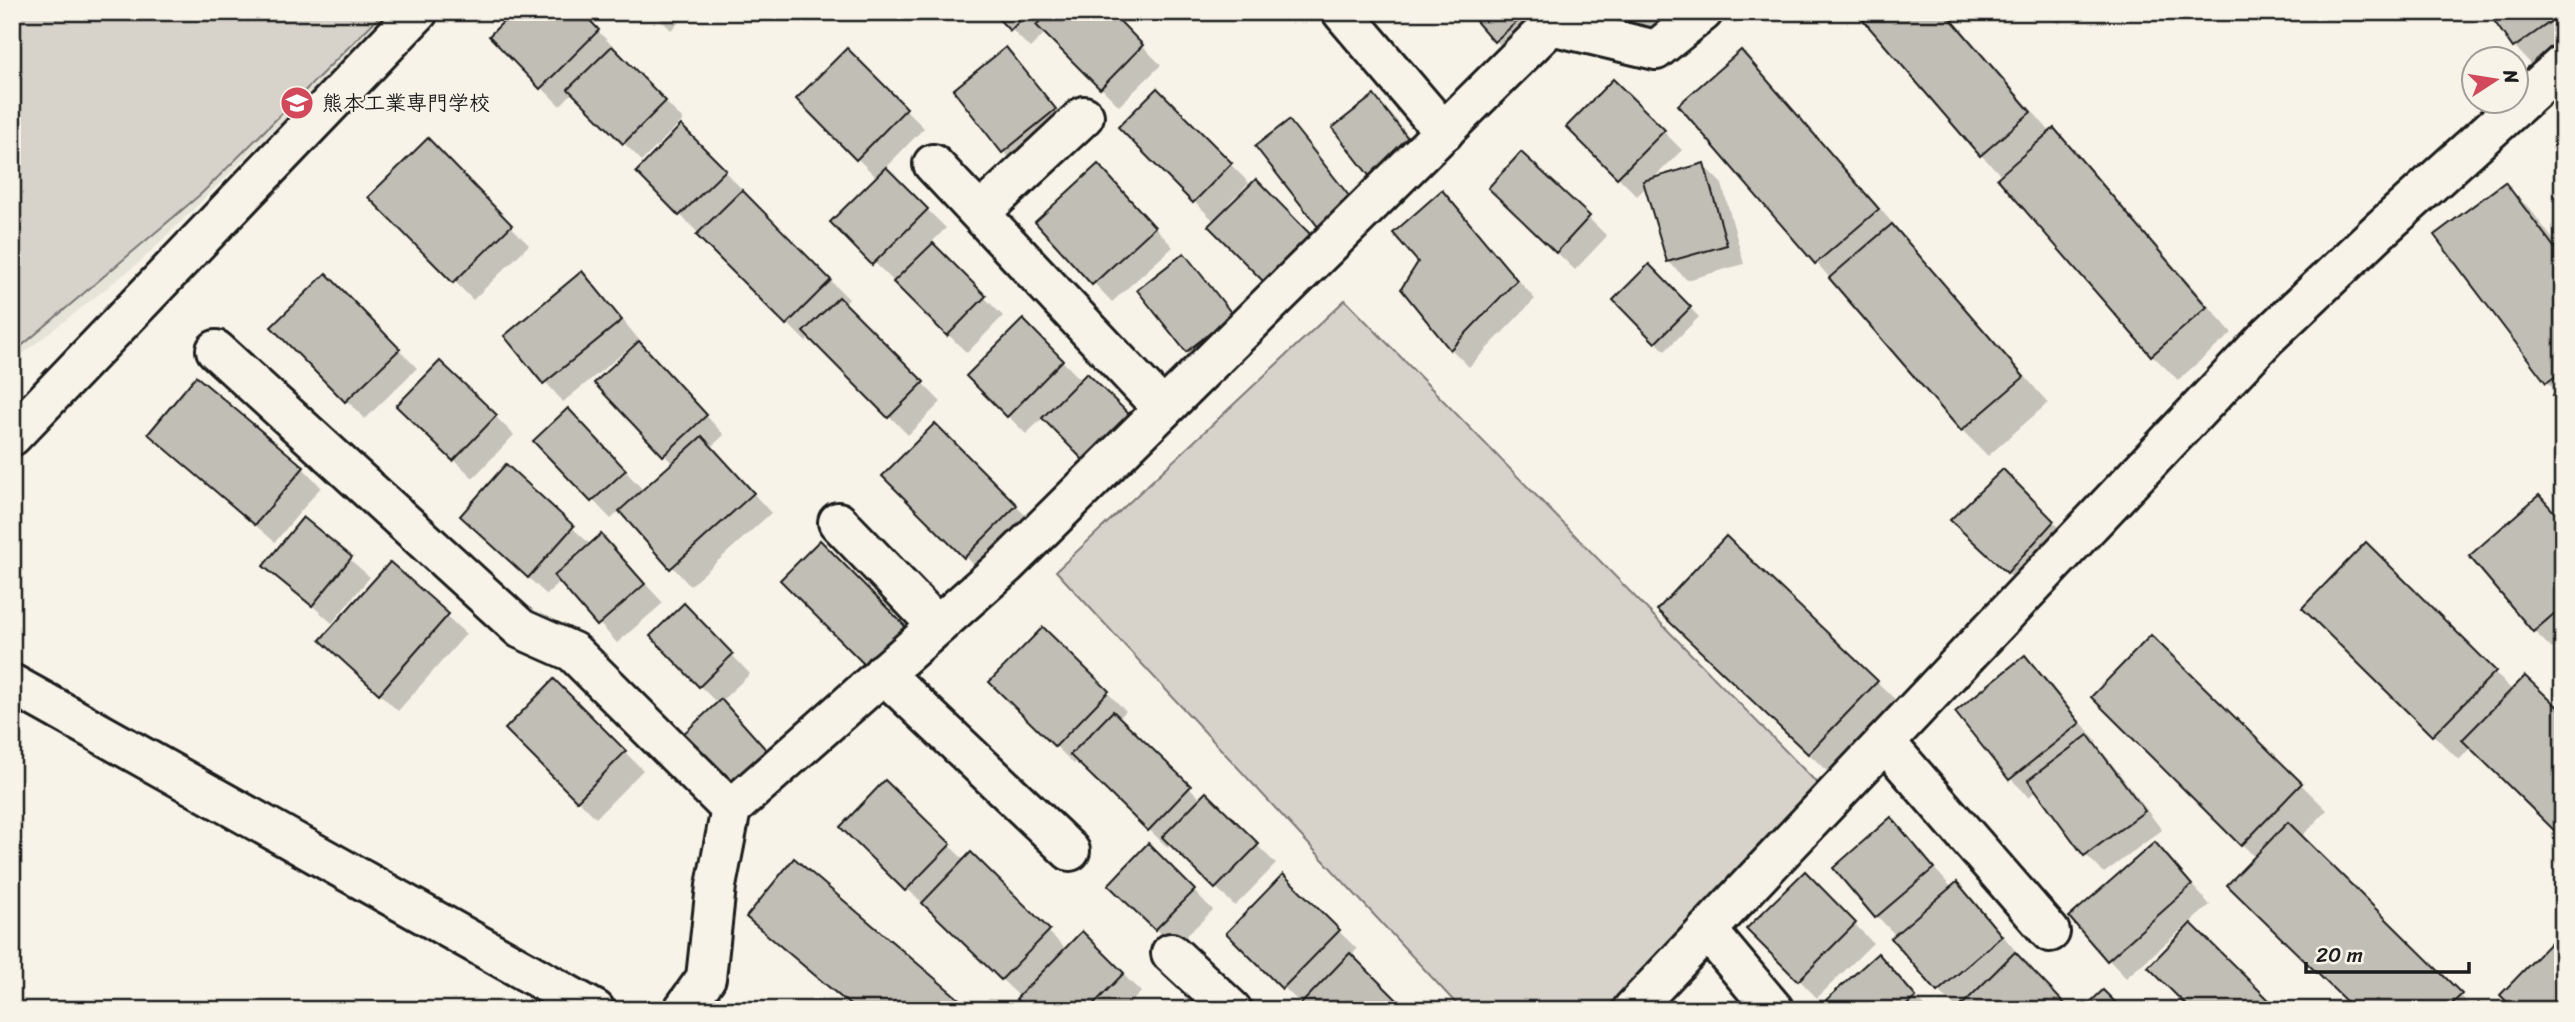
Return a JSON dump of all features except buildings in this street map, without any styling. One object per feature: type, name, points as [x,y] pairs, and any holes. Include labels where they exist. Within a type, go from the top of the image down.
[{"type":"street","points":[[12,436],[418,12]]},
{"type":"street","points":[[1342,12],[1444,132]]},
{"type":"street","points":[[683,1010],[706,978],[716,886],[731,809],[1006,565],[1551,25],[1656,50],[1703,12]]},
{"type":"street","points":[[1632,1010],[2267,337],[2381,229],[2563,64]]},
{"type":"street","points":[[980,213],[1084,116]]},
{"type":"street","points":[[933,163],[1163,409]]},
{"type":"street","points":[[216,350],[521,629],[573,652],[731,809]]},
{"type":"street","points":[[838,522],[937,625]]},
{"type":"street","points":[[883,673],[1070,851]]},
{"type":"street","points":[[12,684],[594,1010]]},
{"type":"street","points":[[1885,742],[2050,932]]},
{"type":"street","points":[[1707,930],[1774,1010]]},
{"type":"street","points":[[1171,953],[1231,1010]]},
{"type":"shaded area","points":[[12,12],[384,12],[202,193],[12,354]]},
{"type":"shaded area","name":"熊本工業専門学校","points":[[384,12],[393,12],[140,262],[12,362],[12,354],[202,193]]},
{"type":"shaded area","points":[[1345,300],[1817,783],[1608,1010],[1462,1010],[1056,571]]},
{"type":"place","name":"熊本工業専門学校","points":[[297,103]]}]
